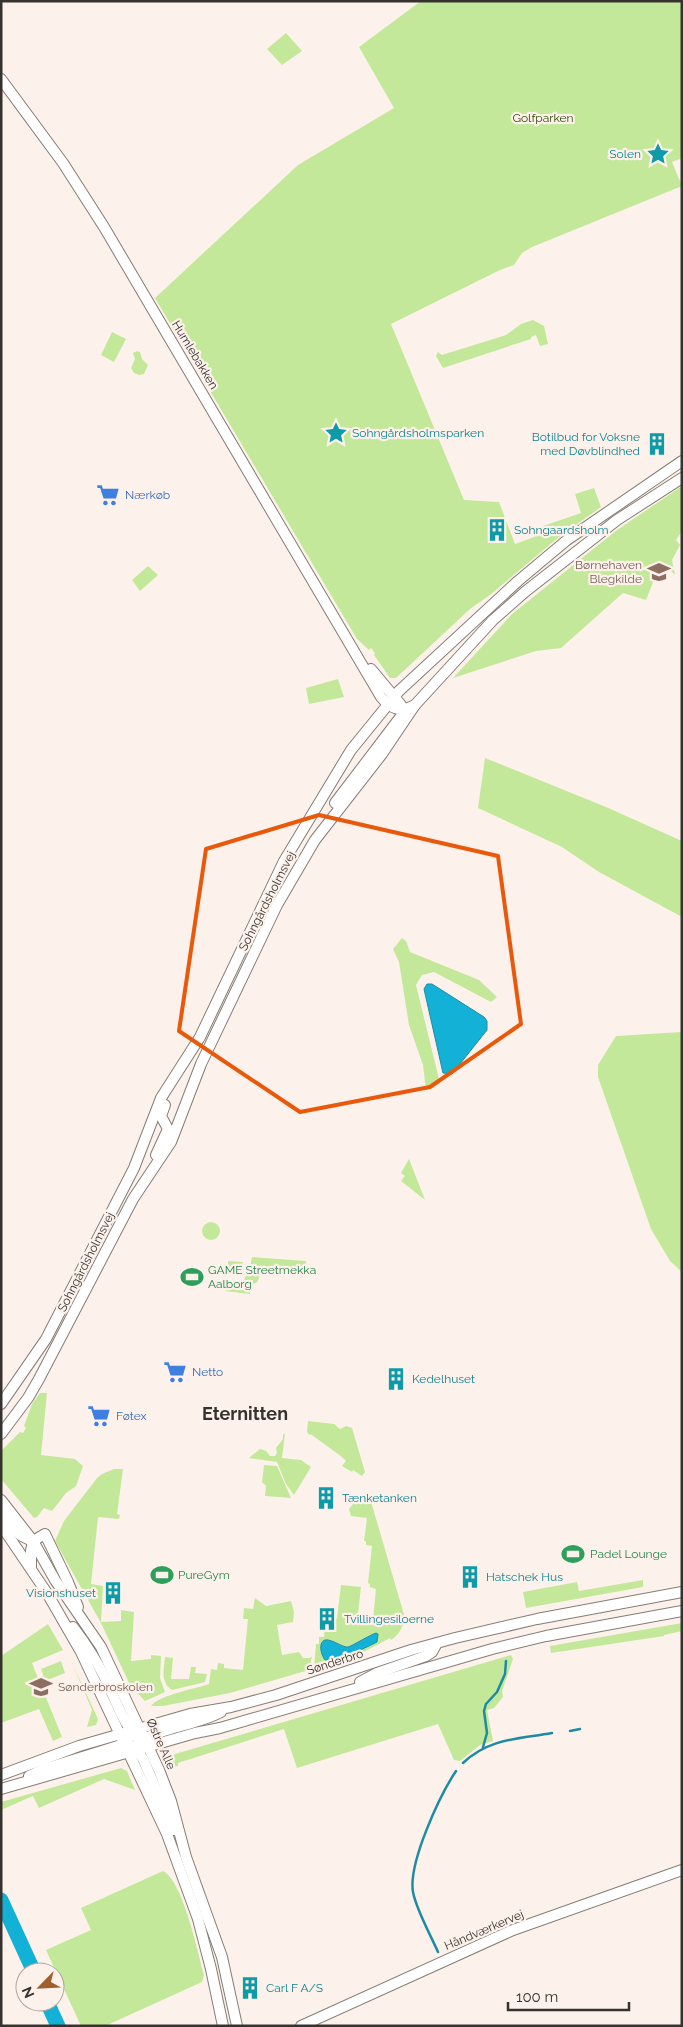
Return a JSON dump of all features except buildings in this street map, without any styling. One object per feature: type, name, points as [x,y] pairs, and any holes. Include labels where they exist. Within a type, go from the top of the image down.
[{"type":"street","name":"Humlebakken","points":[[1,79],[58,155],[85,196],[378,691],[391,701],[396,710],[402,711]]},
{"type":"street","name":"Sohngårdsholmsvej","points":[[1,1404],[46,1339],[134,1168],[161,1098],[200,1037],[284,860],[351,750],[391,701],[475,619],[539,563],[610,509],[682,461]]},
{"type":"street","name":"Sohngårdsholmsvej","points":[[1,1434],[28,1398],[133,1199],[160,1162],[177,1128],[201,1064],[276,905],[297,868],[333,814],[397,734],[415,705],[494,620],[526,591],[617,520],[682,478]]},
{"type":"street","points":[[297,868],[340,794],[399,720],[402,711],[415,705]]},
{"type":"street","points":[[133,1199],[165,1139],[168,1129],[161,1113],[179,1078],[184,1062]]},
{"type":"street","points":[[153,1118],[177,1128]]},
{"type":"street","name":"Østre Alle","points":[[1,1500],[33,1541],[55,1580],[100,1647],[132,1713],[134,1763],[167,1834],[198,1919],[208,1955],[223,2026]]},
{"type":"street","points":[[1,1514],[20,1535],[33,1541]]},
{"type":"street","name":"Østre Alle","points":[[1,1525],[47,1593],[92,1673],[134,1741]]},
{"type":"street","points":[[31,1568],[33,1541],[45,1534],[68,1582],[83,1620]]},
{"type":"street","name":"Sønderbro","points":[[1,1789],[134,1741],[190,1714],[231,1707],[276,1695],[426,1651],[436,1643],[537,1619],[682,1592]]},
{"type":"street","name":"Sønderbro","points":[[1,1776],[66,1750],[220,1728],[446,1661],[546,1636],[682,1611]]},
{"type":"street","points":[[342,1692],[377,1673],[426,1651],[446,1661]]},
{"type":"street","points":[[134,1741],[186,1857],[222,1957],[237,2026]]},
{"type":"street","name":"Håndværkervej","points":[[301,2026],[513,1930],[682,1870]]},
{"type":"highlighted area","points":[[319,815],[498,856],[521,1024],[430,1087],[300,1112],[179,1031],[206,849]]},
{"type":"green space","name":"Sohngårdsholmsparken","points":[[421,1],[682,1],[682,158],[672,162],[682,186],[532,247],[522,253],[514,265],[500,270],[391,324],[464,500],[499,502],[515,544],[545,533],[543,526],[581,513],[575,494],[594,488],[601,507],[559,537],[490,595],[470,609],[396,678],[390,678],[371,648],[369,650],[357,639],[155,298],[298,165],[394,108],[359,47]]},
{"type":"green space","points":[[286,33],[302,51],[282,65],[267,49]]},
{"type":"green space","points":[[533,320],[544,326],[548,344],[540,346],[536,335],[531,337],[531,339],[443,368],[436,356],[438,352],[442,355],[506,335],[521,324]]},
{"type":"green space","points":[[112,332],[126,339],[114,362],[101,355]]},
{"type":"green space","points":[[140,352],[142,359],[148,365],[144,374],[139,375],[134,373],[131,368],[135,359],[133,353]]},
{"type":"green space","points":[[682,486],[682,531],[676,540],[680,545],[672,560],[675,575],[668,568],[660,565],[646,600],[623,593],[561,648],[536,651],[453,678],[512,614],[617,530]]},
{"type":"green space","points":[[148,566],[158,575],[140,591],[132,580]]},
{"type":"green space","points":[[338,679],[344,697],[309,704],[306,688]]},
{"type":"green space","points":[[485,758],[606,807],[682,841],[682,917],[599,872],[562,847],[478,808]]},
{"type":"green space","points":[[402,938],[406,941],[410,952],[479,980],[497,997],[491,1002],[434,972],[422,975],[416,985],[440,1083],[426,1090],[423,1065],[409,1025],[399,962],[393,949]]},
{"type":"green space","points":[[682,1032],[682,1272],[670,1261],[651,1229],[598,1077],[598,1065],[616,1036]]},
{"type":"green space","points":[[409,1159],[425,1200],[401,1181],[405,1176],[401,1173]]},
{"type":"green space","points":[[211,1222],[217,1225],[220,1231],[217,1237],[211,1240],[205,1237],[202,1231],[205,1225]]},
{"type":"green space","points":[[252,1257],[306,1261],[305,1272],[261,1269],[258,1281],[250,1287],[250,1294],[225,1291],[231,1285],[243,1282],[250,1268]]},
{"type":"green space","points":[[228,1261],[243,1262],[240,1270],[234,1272],[228,1267]]},
{"type":"green space","points":[[40,1393],[47,1393],[41,1455],[75,1459],[83,1466],[76,1486],[66,1493],[52,1511],[44,1508],[34,1518],[1,1479],[1,1451],[20,1432],[23,1433],[32,1404]]},
{"type":"green space","points":[[308,1421],[334,1424],[340,1429],[346,1426],[352,1428],[365,1472],[362,1476],[342,1466],[346,1461],[342,1457],[308,1434]]},
{"type":"green space","points":[[283,1434],[285,1434],[282,1458],[301,1460],[311,1467],[294,1495],[286,1484],[277,1462],[249,1458],[260,1449],[266,1451],[270,1456],[275,1456],[277,1453],[276,1448],[283,1439]]},
{"type":"green space","points":[[264,1465],[277,1466],[291,1498],[265,1496],[266,1486],[262,1482]]},
{"type":"green space","points":[[114,1469],[123,1469],[117,1514],[120,1515],[119,1519],[98,1517],[91,1584],[103,1586],[101,1622],[121,1621],[121,1610],[134,1612],[131,1661],[151,1659],[151,1655],[161,1656],[160,1678],[165,1692],[145,1701],[130,1685],[101,1623],[55,1541],[64,1521],[97,1478]]},
{"type":"green space","points":[[361,1494],[367,1495],[370,1498],[405,1618],[400,1630],[391,1640],[390,1638],[360,1654],[314,1669],[316,1644],[319,1644],[319,1637],[324,1637],[325,1624],[330,1624],[337,1618],[341,1585],[361,1587],[358,1614],[361,1614],[360,1620],[373,1619],[376,1589],[370,1587],[368,1583],[372,1546],[366,1545],[366,1541],[364,1541],[367,1518],[351,1516],[349,1509]],"holes":[[[376,1633],[341,1656],[332,1659],[331,1640],[339,1646],[345,1647]]]},
{"type":"green space","points":[[643,1580],[643,1587],[526,1608],[523,1592],[577,1582],[579,1591]]},
{"type":"green space","points":[[255,1598],[266,1606],[291,1601],[294,1612],[293,1622],[277,1625],[282,1655],[299,1652],[303,1658],[310,1658],[312,1656],[309,1670],[230,1693],[163,1706],[151,1706],[161,1699],[209,1684],[211,1669],[217,1670],[218,1663],[224,1664],[224,1668],[243,1670],[248,1619],[243,1619],[244,1608],[253,1609]]},
{"type":"green space","points":[[682,1623],[682,1631],[664,1636],[551,1653],[550,1646]]},
{"type":"green space","points":[[48,1624],[63,1650],[32,1663],[62,1737],[53,1741],[39,1709],[1,1723],[1,1656]]},
{"type":"green space","points":[[511,1655],[513,1659],[502,1691],[503,1697],[494,1708],[487,1710],[493,1741],[480,1745],[460,1761],[454,1760],[438,1724],[297,1768],[284,1729],[178,1763],[178,1766],[173,1767],[171,1759],[175,1754]]},
{"type":"green space","points":[[165,1657],[173,1658],[171,1679],[189,1679],[191,1667],[196,1667],[195,1673],[207,1674],[205,1682],[172,1690],[164,1679]]},
{"type":"green space","points":[[61,1661],[65,1673],[45,1681],[41,1669]]},
{"type":"green space","points":[[72,1663],[98,1719],[96,1725],[87,1727],[92,1710]]},
{"type":"green space","points":[[121,1768],[127,1771],[135,1790],[104,1779],[39,1808],[33,1796],[1,1810],[1,1802]]},
{"type":"green space","points":[[163,1871],[170,1877],[177,1888],[189,1919],[204,1975],[202,1982],[105,2026],[81,2026],[65,1991],[65,1962],[52,1962],[46,1950],[91,1930],[81,1908]]},
{"type":"water","points":[[427,984],[432,984],[484,1017],[487,1021],[487,1030],[452,1074],[443,1073],[424,989]]},
{"type":"water","points":[[376,1633],[378,1634],[377,1642],[358,1651],[332,1659],[325,1660],[323,1657],[321,1645],[323,1641],[329,1640],[348,1647]]},
{"type":"waterway","points":[[483,1747],[487,1733],[484,1711],[486,1704],[497,1692],[505,1674],[506,1661]]},
{"type":"waterway","points":[[570,1731],[580,1729]]},
{"type":"waterway","points":[[463,1763],[473,1755],[494,1744],[552,1733]]},
{"type":"waterway","points":[[438,1952],[417,1906],[413,1892],[413,1879],[420,1847],[434,1812],[456,1771]]},
{"type":"waterway","points":[[1,1900],[29,1962]]},
{"type":"waterway","points":[[52,2012],[58,2026]]},
{"type":"place","name":"Solen","points":[[658,154]]},
{"type":"place","name":"Sohngårdsholmsparken","points":[[336,433]]},
{"type":"place","name":"Botilbud for Voksne med Døvblindhed","points":[[657,444]]},
{"type":"place","name":"Nærkøb","points":[[108,495]]},
{"type":"place","name":"Sohngaardsholm","points":[[497,530]]},
{"type":"place","name":"Børnehaven Blegkilde","points":[[659,572]]},
{"type":"place","name":"GAME Streetmekka Aalborg","points":[[192,1277]]},
{"type":"place","name":"Netto","points":[[175,1372]]},
{"type":"place","name":"Kedelhuset","points":[[396,1379]]},
{"type":"place","name":"Føtex","points":[[99,1416]]},
{"type":"place","name":"Tænketanken","points":[[326,1498]]},
{"type":"place","name":"Padel Lounge","points":[[573,1554]]},
{"type":"place","name":"PureGym","points":[[162,1575]]},
{"type":"place","name":"Hatschek Hus","points":[[470,1577]]},
{"type":"place","name":"Visionshuset","points":[[113,1593]]},
{"type":"place","name":"Tvillingesiloerne","points":[[327,1619]]},
{"type":"place","name":"Sønderbroskolen","points":[[41,1687]]},
{"type":"place","name":"Carl F A/S","points":[[250,1988]]},
{"type":"district","name":"Eternitten","points":[[245,1413]]},
{"type":"park label","name":"Golfparken","points":[[543,118]]}]
